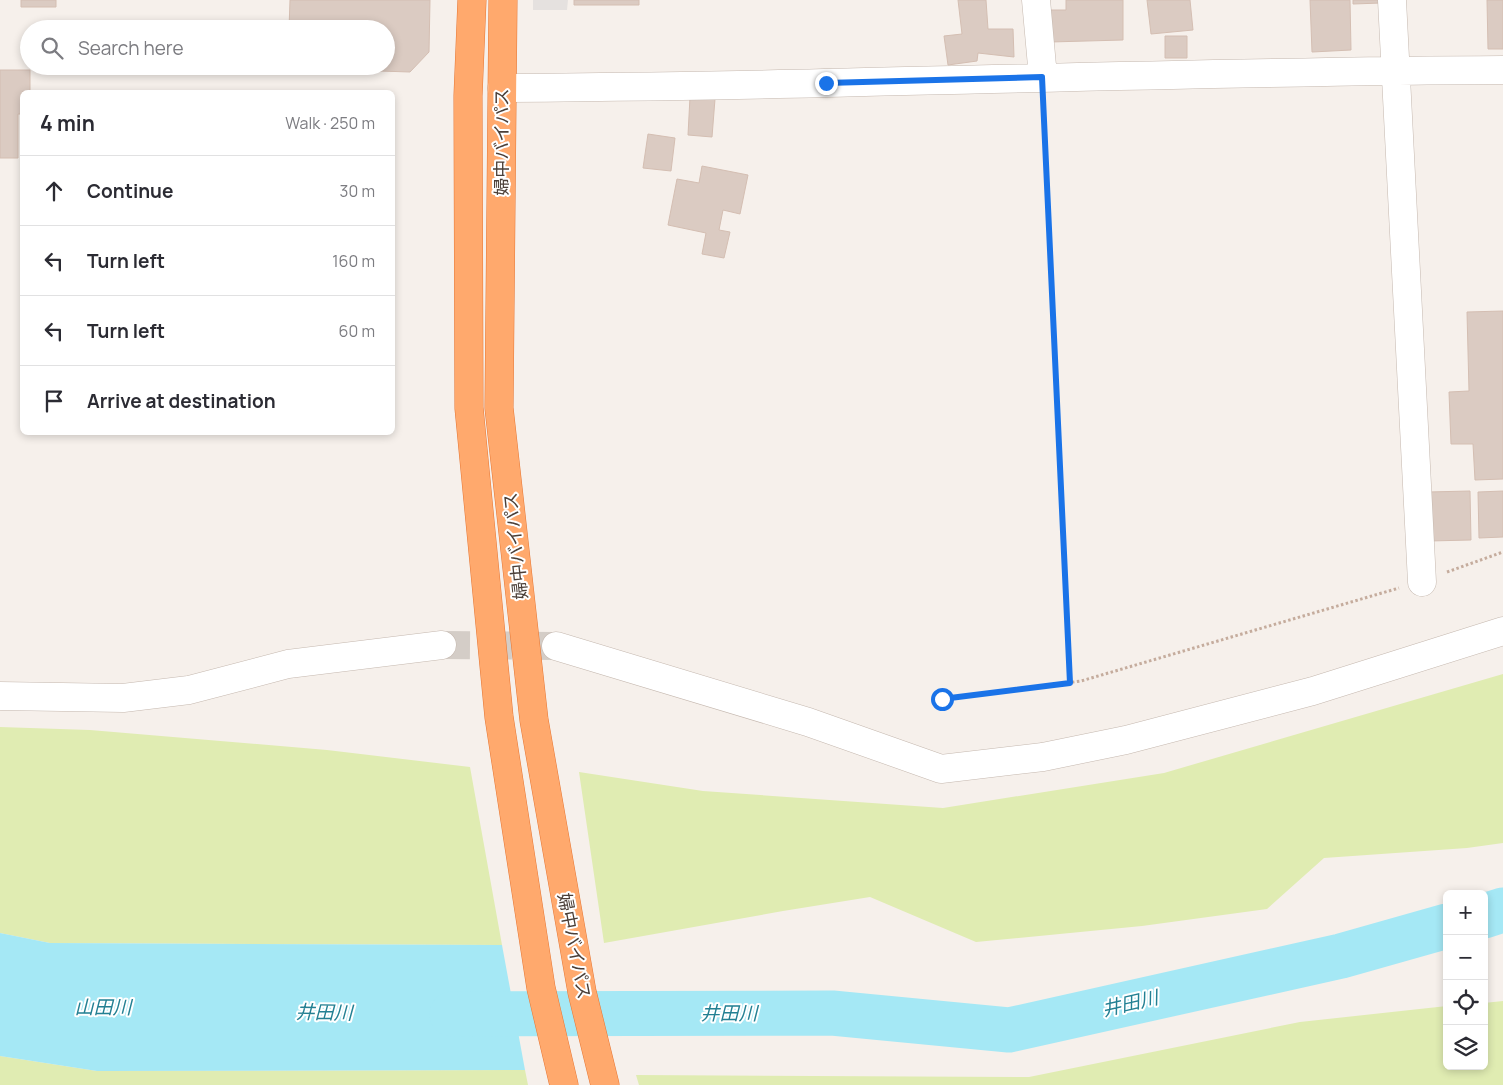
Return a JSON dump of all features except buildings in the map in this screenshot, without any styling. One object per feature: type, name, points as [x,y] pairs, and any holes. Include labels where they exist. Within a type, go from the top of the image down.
[{"type":"highway","name":"婦中バイパス","points":[[472,0],[468,96],[469,408],[499,717],[541,988],[564,1085]]},
{"type":"highway","name":"婦中バイパス","points":[[502,0],[500,408],[534,720],[582,992],[606,1085]]},
{"type":"street","points":[[1036,0],[1042,77]]},
{"type":"street","points":[[1392,0],[1422,582]]},
{"type":"street","points":[[502,88],[751,85],[1395,70],[1503,70]]},
{"type":"street","points":[[556,646],[808,722],[941,769],[1043,757],[1126,740],[1313,691],[1503,631]]},
{"type":"street","points":[[0,696],[123,698],[189,690],[288,664],[442,645]]},
{"type":"path","points":[[1042,77],[1070,683]]},
{"type":"path","points":[[942,699],[1081,682],[1422,582],[1503,552]]},
{"type":"green space","points":[[1503,674],[1503,843],[1467,848],[1324,858],[1267,909],[1142,926],[976,942],[870,897],[604,943],[579,772],[703,791],[943,808],[1164,773]]},
{"type":"green space","points":[[0,727],[90,730],[327,750],[470,767],[502,945],[50,943],[0,933]]},
{"type":"green space","points":[[1503,1001],[1503,1085],[639,1085],[636,1075],[1029,1077],[1300,1022],[1443,1006],[1443,1070],[1488,1070],[1488,1003]]},
{"type":"green space","points":[[0,1056],[97,1071],[525,1070],[528,1085],[0,1085]]},
{"type":"shaded area","points":[[533,0],[568,0],[567,10],[533,10]]},
{"type":"water","name":"山田川","points":[[0,933],[50,943],[502,945],[525,1070],[97,1071],[0,1056]]},
{"type":"waterway","name":"井田川","points":[[1488,915],[1503,910]]},
{"type":"waterway","name":"井田川","points":[[452,1014],[832,1013],[1009,1030],[1341,956],[1443,927]]},
{"type":"tunnel","points":[[442,645],[556,646]]},
{"type":"route","points":[[826,83],[1042,77],[1070,683],[942,699]]}]
